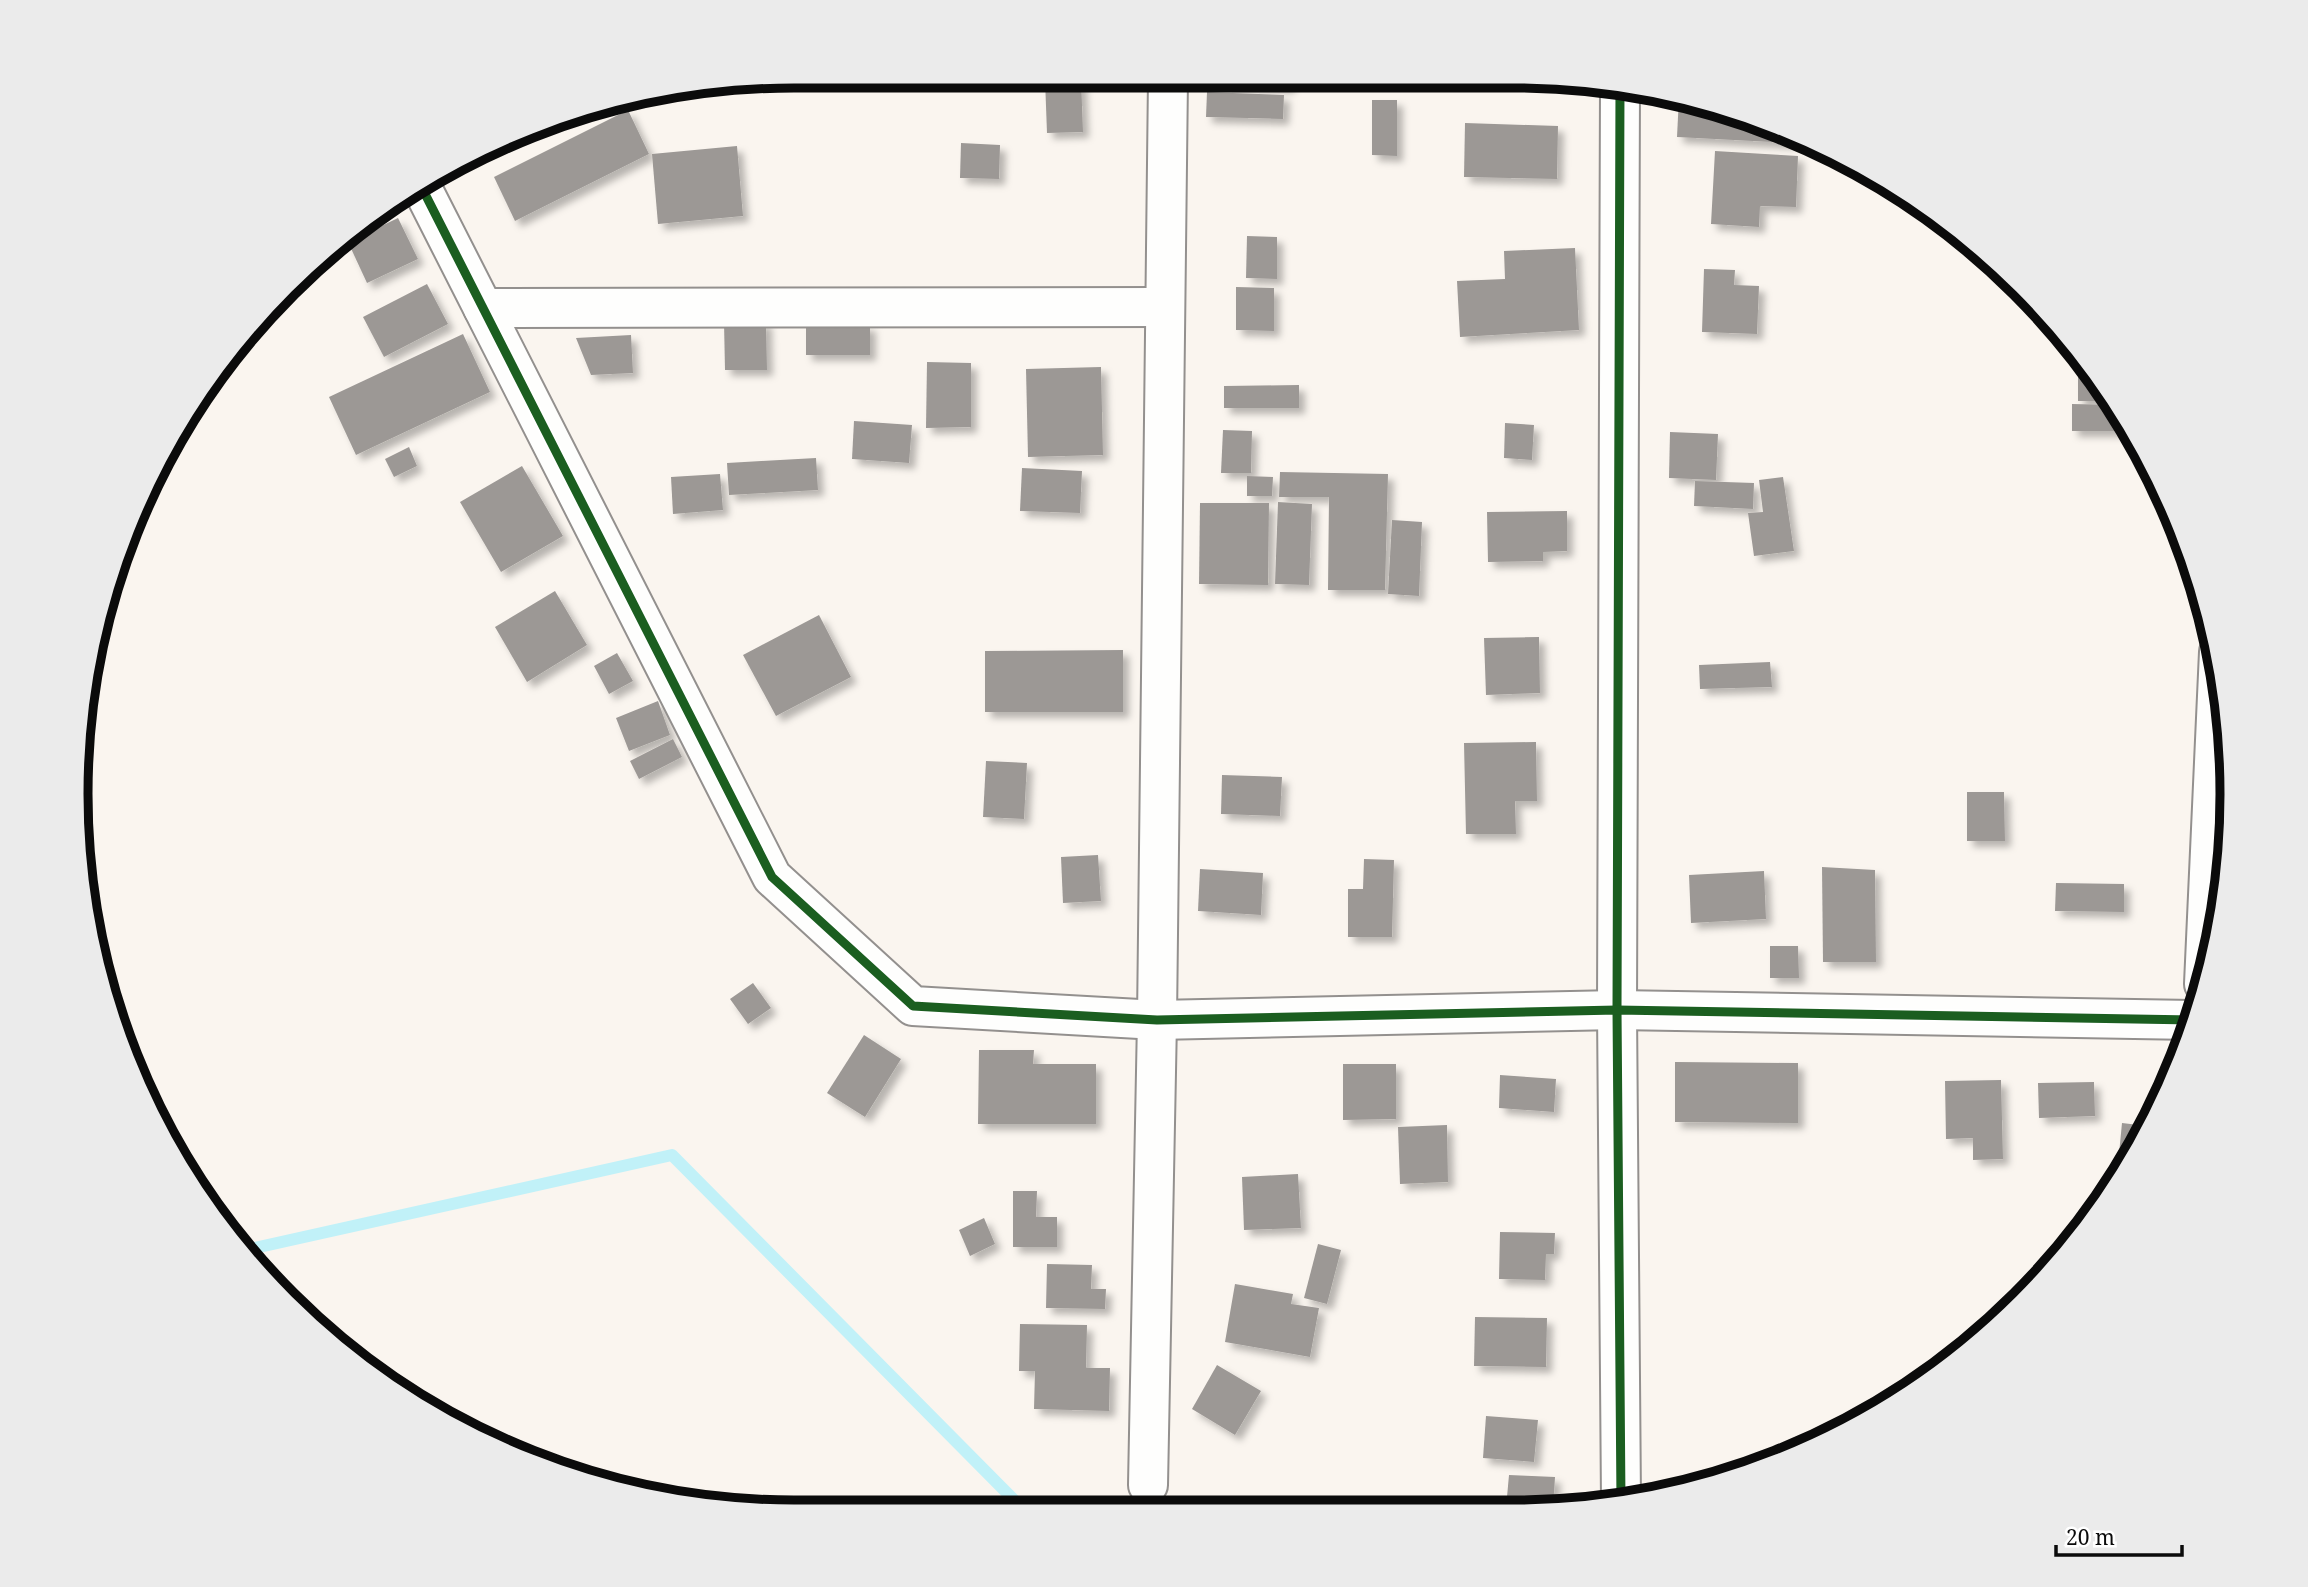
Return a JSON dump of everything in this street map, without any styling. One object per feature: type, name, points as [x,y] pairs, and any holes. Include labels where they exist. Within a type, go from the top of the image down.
[{"type":"street","points":[[1148,1485],[1157,1020],[1168,87]]},
{"type":"street","points":[[1620,96],[1617,1010],[1620,1491]]},
{"type":"street","points":[[424,192],[772,877],[913,1006],[1157,1020],[1617,1010],[2183,1020]]},
{"type":"street","points":[[483,308],[1165,307]]},
{"type":"street","points":[[2206,934],[2216,719]]},
{"type":"building","points":[[1045,87],[1081,87],[1083,132],[1047,133]]},
{"type":"building","points":[[1207,92],[1284,95],[1283,119],[1206,117]]},
{"type":"building","points":[[1372,100],[1397,100],[1397,156],[1372,155]]},
{"type":"building","points":[[1678,107],[1741,125],[1789,143],[1677,137]]},
{"type":"building","points":[[628,110],[649,154],[515,221],[494,177]]},
{"type":"building","points":[[1465,123],[1558,126],[1557,179],[1464,177]]},
{"type":"building","points":[[961,143],[1000,145],[999,179],[960,178]]},
{"type":"building","points":[[737,146],[743,216],[658,224],[652,154]]},
{"type":"building","points":[[1715,151],[1798,156],[1796,207],[1760,206],[1759,227],[1711,224]]},
{"type":"building","points":[[398,218],[418,259],[367,283],[349,245],[360,236]]},
{"type":"building","points":[[1247,236],[1277,237],[1277,279],[1246,278]]},
{"type":"building","points":[[1575,248],[1579,330],[1460,337],[1457,281],[1505,279],[1504,251]]},
{"type":"building","points":[[1704,269],[1735,270],[1734,285],[1759,286],[1757,334],[1702,332]]},
{"type":"building","points":[[427,284],[448,324],[384,357],[363,317]]},
{"type":"building","points":[[1236,287],[1274,288],[1274,331],[1236,330]]},
{"type":"building","points":[[766,321],[767,370],[725,370],[724,322]]},
{"type":"building","points":[[806,324],[870,325],[870,355],[806,355]]},
{"type":"building","points":[[463,334],[490,392],[356,455],[329,397]]},
{"type":"building","points":[[631,335],[633,373],[591,375],[576,338]]},
{"type":"building","points":[[927,362],[971,363],[971,427],[926,428]]},
{"type":"building","points":[[1101,367],[1103,455],[1028,457],[1026,369]]},
{"type":"building","points":[[2078,368],[2102,401],[2078,401]]},
{"type":"building","points":[[1299,385],[1299,408],[1224,408],[1224,386]]},
{"type":"building","points":[[2072,404],[2104,405],[2120,431],[2072,431]]},
{"type":"building","points":[[854,421],[912,425],[909,463],[852,459]]},
{"type":"building","points":[[1505,423],[1534,425],[1532,460],[1504,458]]},
{"type":"building","points":[[1223,430],[1252,431],[1251,473],[1221,473]]},
{"type":"building","points":[[1670,432],[1718,434],[1716,480],[1669,478]]},
{"type":"building","points":[[409,447],[417,466],[394,477],[385,459]]},
{"type":"building","points":[[816,458],[818,490],[729,495],[727,463]]},
{"type":"building","points":[[522,466],[563,536],[501,572],[460,502]]},
{"type":"building","points":[[1022,468],[1082,471],[1080,513],[1020,511]]},
{"type":"building","points":[[1280,472],[1388,474],[1385,590],[1328,590],[1329,497],[1279,497]]},
{"type":"building","points":[[720,474],[723,510],[673,514],[671,477]]},
{"type":"building","points":[[1247,476],[1273,477],[1272,496],[1247,496]]},
{"type":"building","points":[[1783,477],[1794,551],[1754,556],[1748,513],[1763,512],[1759,480]]},
{"type":"building","points":[[1695,481],[1754,483],[1753,509],[1694,506]]},
{"type":"building","points":[[1278,502],[1312,504],[1309,585],[1275,584]]},
{"type":"building","points":[[1200,503],[1269,503],[1268,585],[1199,584]]},
{"type":"building","points":[[1567,511],[1567,551],[1543,552],[1543,561],[1488,562],[1487,512]]},
{"type":"building","points":[[1392,520],[1422,522],[1419,596],[1388,594]]},
{"type":"building","points":[[555,591],[587,645],[527,682],[495,627]]},
{"type":"building","points":[[819,615],[851,677],[776,716],[743,655]]},
{"type":"building","points":[[1539,637],[1540,693],[1486,695],[1484,638]]},
{"type":"building","points":[[1123,650],[1123,712],[985,712],[985,651]]},
{"type":"building","points":[[617,653],[633,681],[609,694],[594,666]]},
{"type":"building","points":[[1770,662],[1772,687],[1700,689],[1699,665]]},
{"type":"building","points":[[658,701],[670,735],[629,751],[616,718]]},
{"type":"building","points":[[673,739],[682,757],[639,779],[630,761]]},
{"type":"building","points":[[1536,742],[1537,801],[1515,801],[1516,834],[1466,834],[1464,743]]},
{"type":"building","points":[[986,761],[1027,763],[1024,819],[983,817]]},
{"type":"building","points":[[1222,775],[1282,777],[1280,816],[1221,814]]},
{"type":"building","points":[[1967,792],[2004,792],[2005,841],[1967,841]]},
{"type":"building","points":[[1098,855],[1101,901],[1063,903],[1061,857]]},
{"type":"building","points":[[1364,859],[1394,860],[1392,937],[1348,937],[1348,889],[1363,889]]},
{"type":"building","points":[[1822,867],[1875,870],[1876,962],[1823,962]]},
{"type":"building","points":[[1200,869],[1263,873],[1261,915],[1198,911]]},
{"type":"building","points":[[1764,871],[1766,919],[1691,923],[1689,875]]},
{"type":"building","points":[[2056,883],[2124,884],[2124,912],[2055,911]]},
{"type":"building","points":[[1770,946],[1798,946],[1799,978],[1770,978]]},
{"type":"building","points":[[753,983],[771,1008],[748,1024],[730,999]]},
{"type":"building","points":[[864,1035],[901,1059],[865,1117],[827,1093]]},
{"type":"building","points":[[979,1050],[1034,1050],[1033,1064],[1096,1064],[1096,1124],[978,1124]]},
{"type":"building","points":[[1675,1062],[1798,1063],[1798,1123],[1675,1122]]},
{"type":"building","points":[[1343,1064],[1396,1064],[1396,1119],[1343,1120]]},
{"type":"building","points":[[1500,1075],[1556,1079],[1554,1112],[1499,1108]]},
{"type":"building","points":[[2001,1080],[2003,1159],[1973,1160],[1973,1138],[1946,1139],[1945,1081]]},
{"type":"building","points":[[2094,1082],[2095,1116],[2039,1118],[2038,1083]]},
{"type":"building","points":[[2122,1123],[2138,1125],[2126,1146],[2119,1158]]},
{"type":"building","points":[[1447,1125],[1448,1182],[1400,1184],[1398,1127]]},
{"type":"building","points":[[1298,1174],[1301,1228],[1244,1230],[1242,1177]]},
{"type":"building","points":[[1013,1191],[1037,1191],[1036,1217],[1057,1217],[1057,1247],[1013,1247]]},
{"type":"building","points":[[984,1218],[995,1244],[970,1256],[959,1230]]},
{"type":"building","points":[[1500,1232],[1555,1233],[1554,1254],[1546,1254],[1545,1280],[1499,1279]]},
{"type":"building","points":[[1318,1244],[1341,1250],[1327,1304],[1304,1298]]},
{"type":"building","points":[[1047,1264],[1092,1265],[1091,1289],[1106,1289],[1105,1309],[1046,1308]]},
{"type":"building","points":[[1235,1284],[1293,1294],[1291,1304],[1319,1308],[1310,1357],[1225,1342]]},
{"type":"building","points":[[1475,1317],[1547,1318],[1546,1367],[1474,1366]]},
{"type":"building","points":[[1020,1324],[1087,1325],[1086,1368],[1110,1368],[1109,1411],[1034,1409],[1035,1371],[1019,1371]]},
{"type":"building","points":[[1217,1365],[1261,1391],[1235,1435],[1192,1409]]},
{"type":"building","points":[[1486,1416],[1538,1420],[1534,1462],[1483,1458]]},
{"type":"building","points":[[1509,1475],[1555,1477],[1554,1498],[1507,1500]]},
{"type":"waterway","points":[[254,1248],[672,1155],[1014,1500]]},
{"type":"cycle path","points":[[1620,96],[1617,1010],[1621,1491]]},
{"type":"cycle path","points":[[424,192],[772,877],[913,1006],[1157,1020],[1617,1010],[2183,1020]]}]
